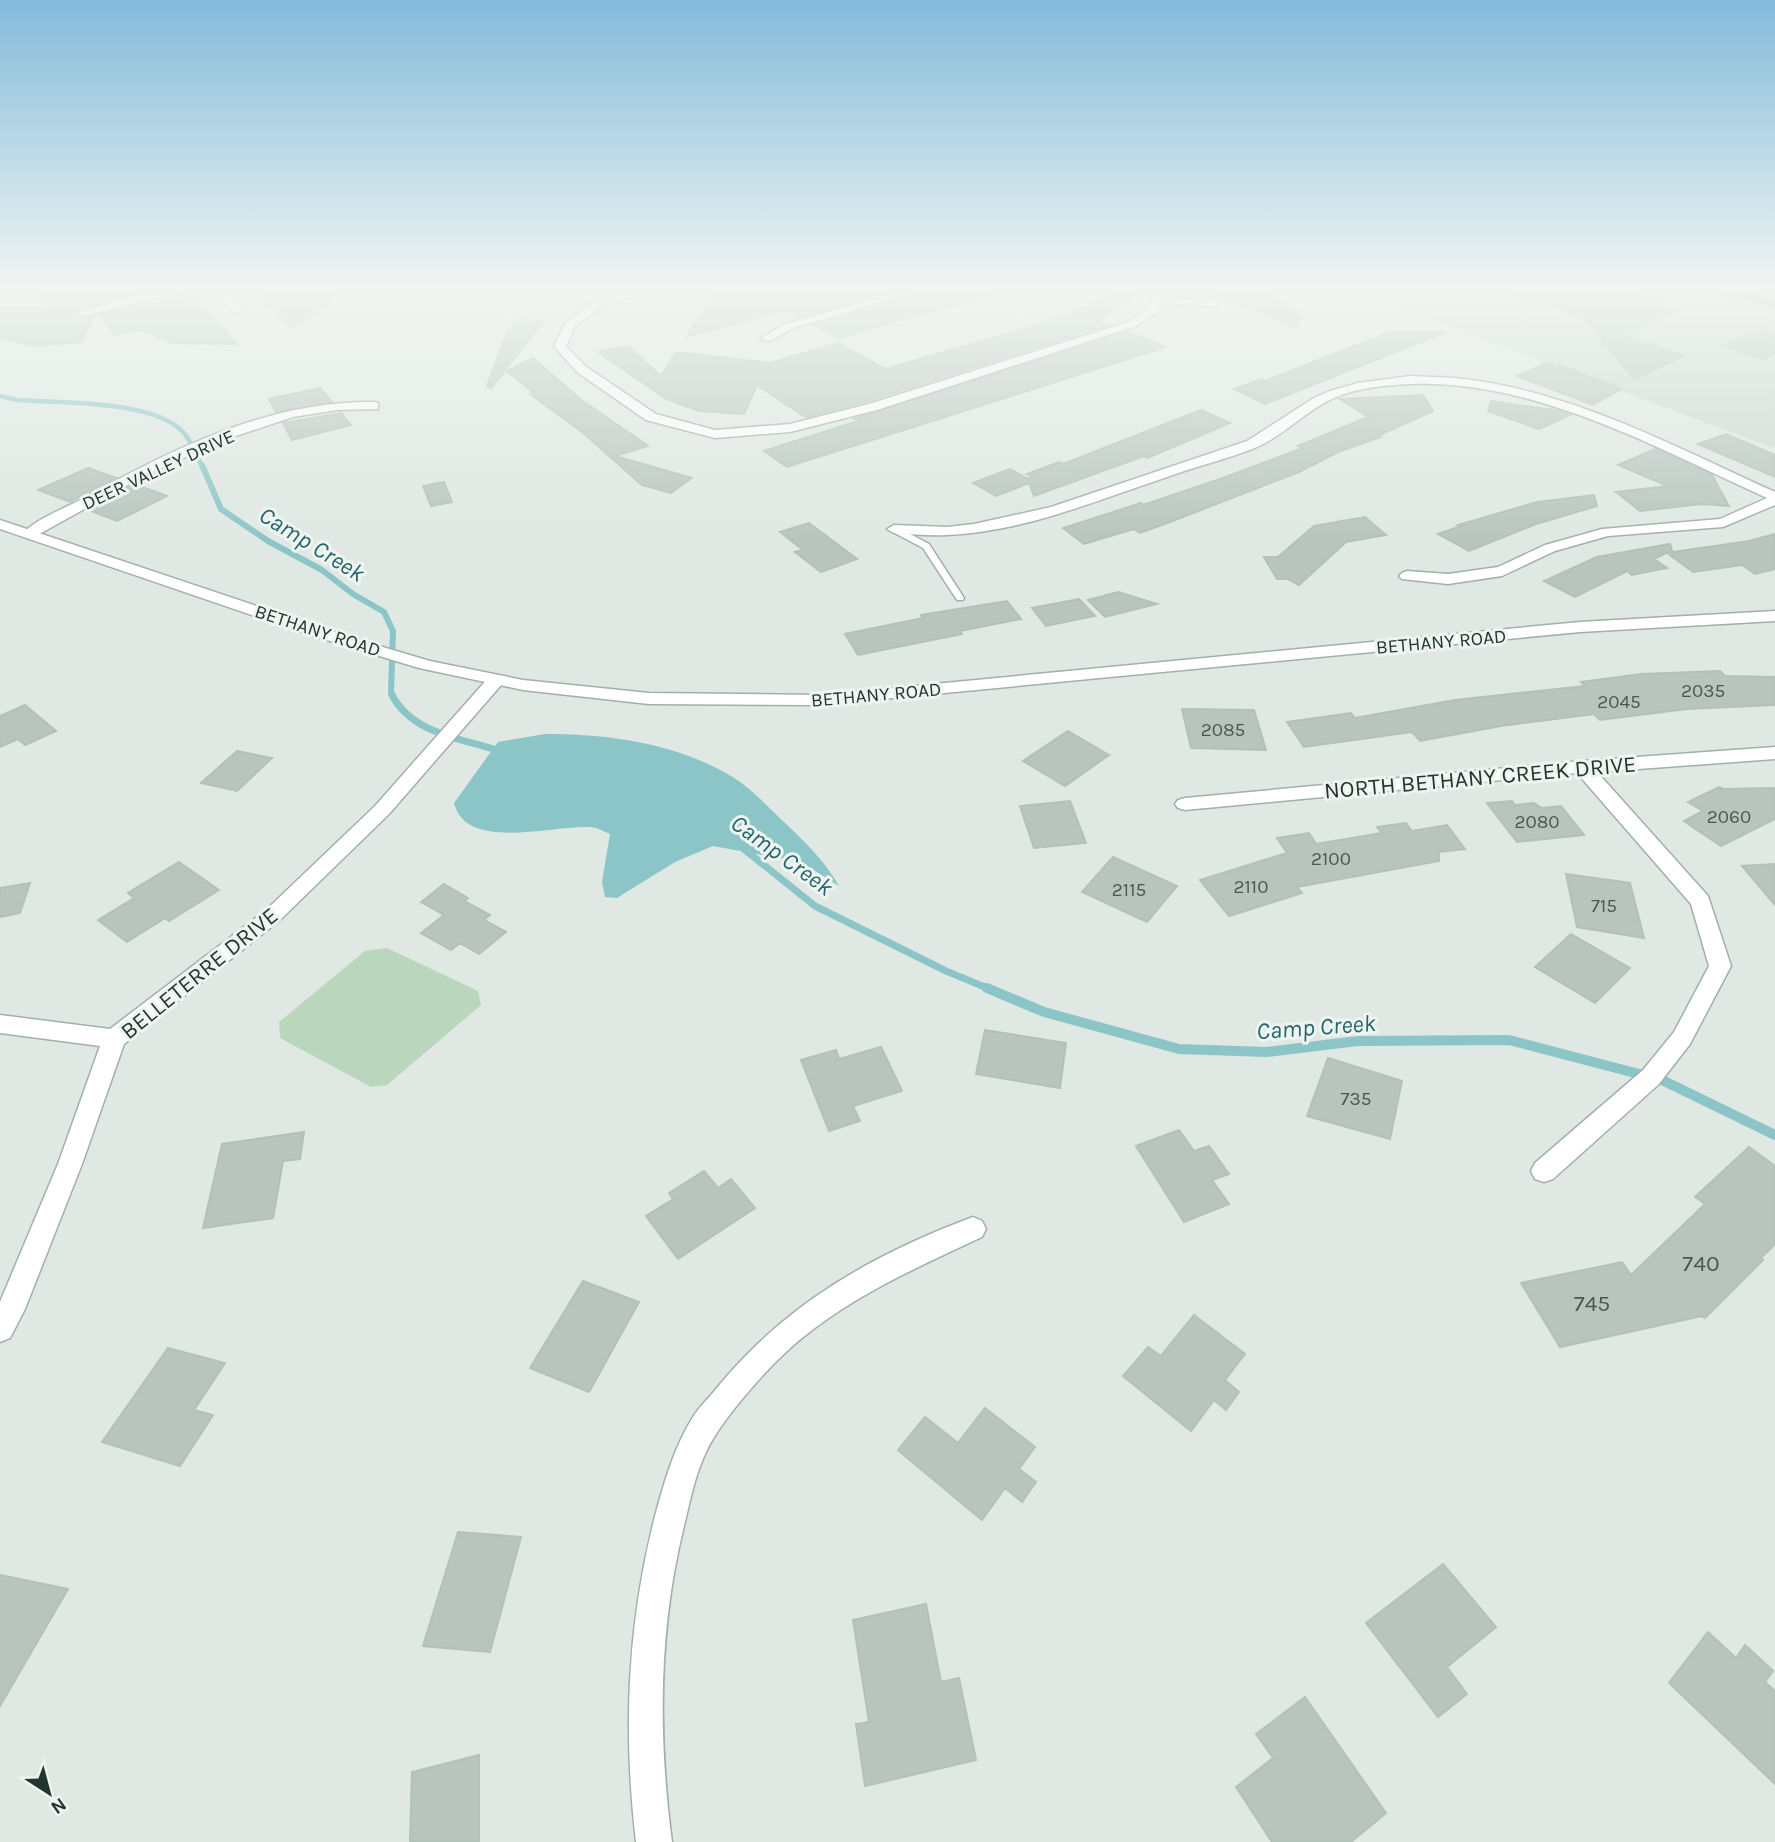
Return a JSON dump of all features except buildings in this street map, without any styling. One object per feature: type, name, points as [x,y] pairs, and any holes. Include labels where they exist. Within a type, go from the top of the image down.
[{"type":"street","points":[[585,372],[651,417],[715,434],[790,428],[873,407],[982,372]]},
{"type":"street","points":[[894,529],[947,531],[994,524],[1085,501],[1254,443],[1290,422],[1315,403],[1357,387],[1404,381],[1479,386],[1536,397],[1591,416],[1775,499]]},
{"type":"street","name":"DEER VALLEY DRIVE","points":[[29,534],[97,496],[212,439],[275,419],[320,409],[374,406]]},
{"type":"street","points":[[1407,576],[1448,579],[1502,571],[1550,548],[1607,532],[1723,523],[1775,499]]},
{"type":"street","name":"BETHANY ROAD","points":[[0,524],[331,636],[431,666],[496,680],[650,701],[729,703],[819,700],[1580,627],[1775,616]]},
{"type":"street","name":"BELLETERRE DRIVE","points":[[0,1329],[12,1309],[70,1164],[114,1039],[274,915],[382,810],[496,680]]},
{"type":"street","name":"NORTH BETHANY CREEK DRIVE","points":[[1185,804],[1582,766],[1775,753]]},
{"type":"street","points":[[1544,1171],[1651,1077],[1682,1038],[1720,965],[1701,901],[1582,766]]},
{"type":"street","points":[[0,1024],[114,1039]]},
{"type":"street","points":[[654,1842],[645,1781],[643,1684],[650,1613],[662,1547],[679,1487],[701,1431],[752,1367],[790,1330],[876,1273],[973,1229]]},
{"type":"lane","points":[[894,529],[926,546],[960,598]]},
{"type":"shaded area","points":[[1571,372],[1775,372],[1773,448]]},
{"type":"green space","points":[[387,948],[478,991],[481,1005],[387,1085],[371,1087],[280,1038],[279,1022],[365,951]]},
{"type":"water","points":[[545,734],[593,736],[641,743],[664,748],[710,765],[731,776],[759,798],[814,852],[839,886],[801,862],[713,846],[675,862],[617,898],[605,897],[602,882],[610,834],[589,827],[492,832],[475,827],[462,818],[454,803],[498,742]]},
{"type":"waterway","name":"Camp Creek","points":[[0,396],[17,400],[106,405],[152,414],[170,422],[184,433],[202,467]]},
{"type":"waterway","name":"Camp Creek","points":[[202,465],[221,509],[268,541],[322,570],[353,594],[384,612],[393,631],[392,696]]},
{"type":"waterway","name":"Camp Creek","points":[[392,696],[401,708],[426,727],[502,752]]},
{"type":"waterway","name":"Camp Creek","points":[[740,846],[815,906],[946,971],[992,990]]},
{"type":"waterway","name":"Camp Creek","points":[[987,988],[1044,1012],[1179,1049],[1267,1052],[1358,1041],[1509,1040],[1662,1080],[1775,1135]]}]
